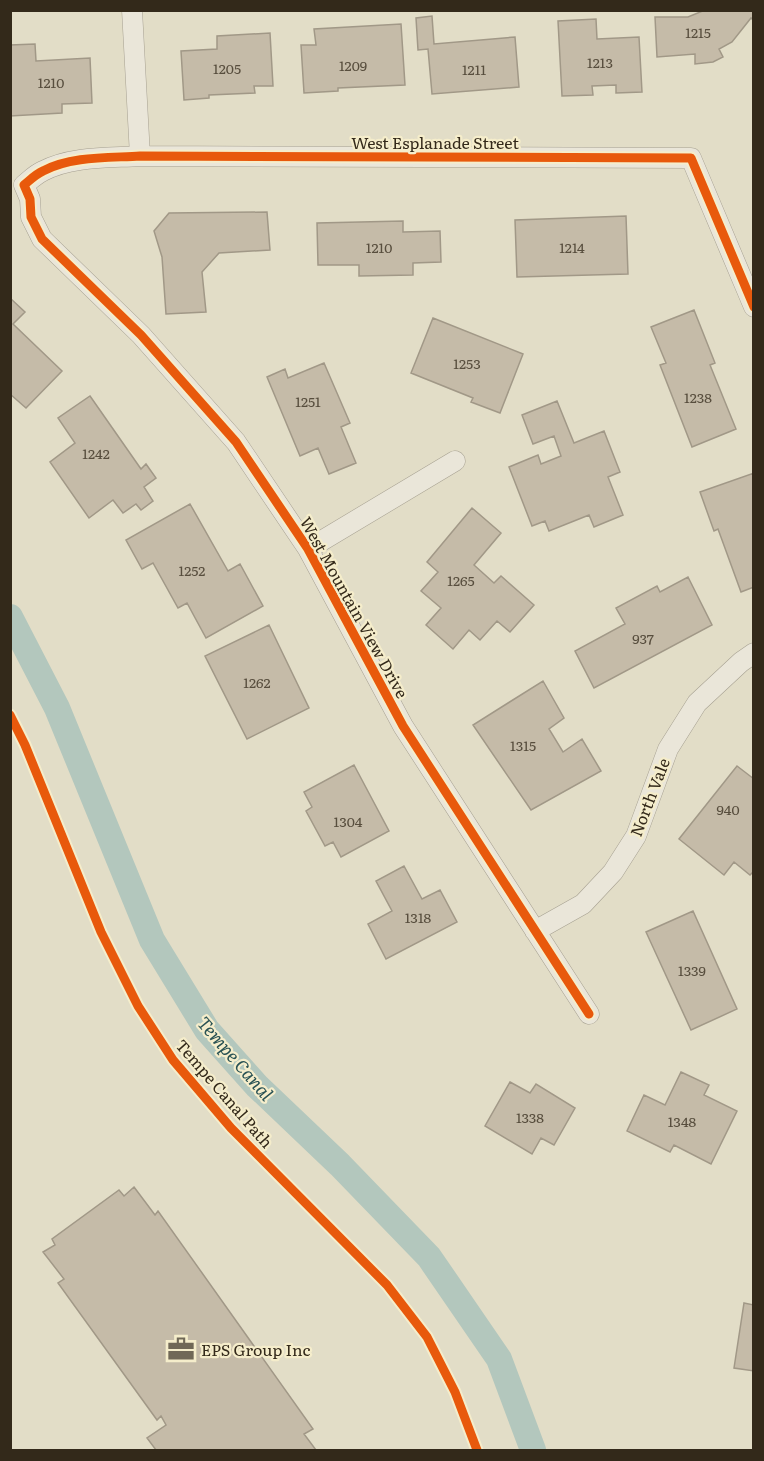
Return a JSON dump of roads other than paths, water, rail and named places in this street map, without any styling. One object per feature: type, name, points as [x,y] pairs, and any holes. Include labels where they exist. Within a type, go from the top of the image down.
[{"type":"street","points":[[132,10],[140,156]]},
{"type":"street","name":"West Esplanade Street","points":[[24,185],[42,171],[62,164],[93,159],[140,156],[691,158],[753,307]]},
{"type":"street","name":"West Mountain View Drive","points":[[24,185],[30,199],[32,217],[42,240],[141,335],[236,442],[308,549],[403,726],[589,1014]]},
{"type":"street","points":[[308,549],[455,461]]},
{"type":"street","name":"North Vale","points":[[535,931],[583,904],[613,872],[636,836],[668,748],[697,702],[753,653]]},
{"type":"waterway","name":"Tempe Canal","points":[[10,617],[57,708],[152,940],[207,1030],[257,1086],[340,1165],[429,1257],[499,1359],[533,1450]]},
{"type":"place","name":"EPS Group Inc","points":[[181,1349]]}]
